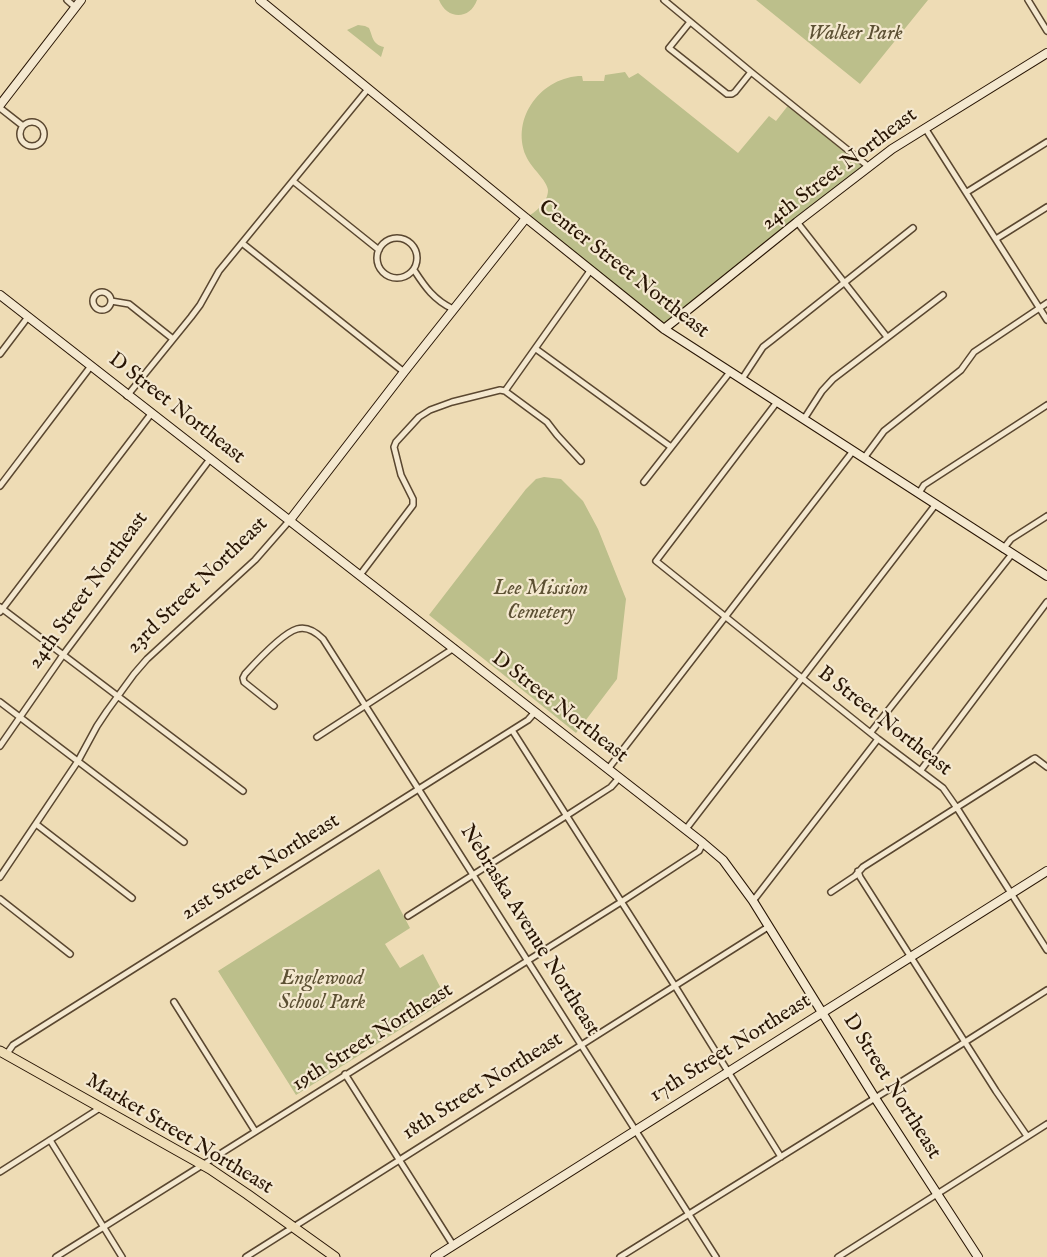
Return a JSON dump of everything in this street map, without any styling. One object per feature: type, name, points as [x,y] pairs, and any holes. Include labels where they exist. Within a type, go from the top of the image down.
[{"type":"main road","name":"Market Street Northeast","points":[[3,1053],[202,1165],[237,1187],[335,1257]]},
{"type":"street","points":[[23,126],[0,107],[78,4],[67,0]]},
{"type":"street","name":"Center Street Northeast","points":[[260,0],[664,329],[1047,576]]},
{"type":"street","points":[[664,0],[869,167]]},
{"type":"street","points":[[1028,0],[1047,31]]},
{"type":"street","points":[[690,22],[669,48],[727,94],[735,92],[751,72]]},
{"type":"street","name":"24th Street Northeast","points":[[664,329],[892,149],[1047,53]]},
{"type":"street","points":[[127,396],[200,305],[219,272],[368,89]]},
{"type":"street","points":[[29,122],[39,124],[44,132],[44,139],[38,145],[30,147],[23,143],[20,133],[23,126],[29,122]]},
{"type":"street","points":[[925,128],[1047,320]]},
{"type":"street","points":[[967,192],[1047,142]]},
{"type":"street","points":[[293,181],[379,250]]},
{"type":"street","points":[[996,239],[1047,207]]},
{"type":"street","name":"23rd Street Northeast","points":[[0,877],[78,761],[118,696],[147,659],[255,560],[290,520],[526,218]]},
{"type":"street","points":[[797,222],[887,337]]},
{"type":"street","points":[[742,379],[763,347],[913,228]]},
{"type":"street","points":[[405,239],[417,251],[418,258],[414,270],[403,277],[390,277],[380,268],[377,256],[379,250],[387,240],[405,239]]},
{"type":"street","points":[[242,243],[404,372]]},
{"type":"street","points":[[414,270],[430,294],[443,305],[453,309]]},
{"type":"street","points":[[506,391],[590,271]]},
{"type":"street","name":"D Street Northeast","points":[[0,295],[723,860],[753,901],[875,1098],[978,1257]]},
{"type":"street","points":[[804,419],[826,386],[943,295]]},
{"type":"street","points":[[111,301],[129,304],[173,339]]},
{"type":"street","points":[[864,458],[880,435],[961,370],[974,352],[1047,303]]},
{"type":"street","points":[[0,354],[28,317]]},
{"type":"street","points":[[536,349],[671,447]]},
{"type":"street","points":[[0,486],[91,366]]},
{"type":"street","points":[[644,482],[730,372]]},
{"type":"street","points":[[360,575],[412,505],[413,499],[401,475],[394,447],[419,417],[430,410],[500,390],[506,391],[547,422],[581,461]]},
{"type":"street","name":"B Street Northeast","points":[[777,402],[656,561],[878,739],[943,788],[1047,950]]},
{"type":"street","points":[[919,493],[924,485],[1047,405]]},
{"type":"street","points":[[151,414],[1,609],[243,791]]},
{"type":"street","points":[[608,769],[853,451]]},
{"type":"street","name":"24th Street Northeast","points":[[0,746],[63,655],[210,459]]},
{"type":"street","points":[[686,829],[936,504]]},
{"type":"street","points":[[1004,549],[1011,539],[1047,516]]},
{"type":"street","points":[[871,732],[1012,554]]},
{"type":"street","points":[[921,770],[1047,602]]},
{"type":"street","name":"Nebraska Avenue Northeast","points":[[273,706],[247,685],[243,678],[282,639],[298,629],[308,629],[316,633],[323,639],[365,704],[716,1257]]},
{"type":"street","points":[[317,737],[454,648]]},
{"type":"street","points":[[0,702],[184,842]]},
{"type":"street","name":"21st Street Northeast","points":[[3,1053],[528,720],[535,712]]},
{"type":"street","points":[[512,730],[781,1158]]},
{"type":"street","points":[[753,901],[878,739]]},
{"type":"street","points":[[831,892],[855,876],[858,871],[1035,758],[1047,767]]},
{"type":"street","points":[[408,916],[611,787],[619,778]]},
{"type":"street","points":[[36,825],[132,898]]},
{"type":"street","name":"19th Street Northeast","points":[[56,1257],[621,902],[699,851],[703,843]]},
{"type":"street","points":[[858,871],[910,957],[1027,1137]]},
{"type":"street","name":"17th Street Northeast","points":[[435,1257],[1047,871]]},
{"type":"street","points":[[0,899],[70,954]]},
{"type":"street","name":"18th Street Northeast","points":[[246,1257],[768,927]]},
{"type":"street","points":[[620,1257],[1047,990]]},
{"type":"street","points":[[174,1002],[255,1131]]},
{"type":"street","points":[[345,1074],[453,1245]]},
{"type":"street","points":[[0,1172],[100,1108]]},
{"type":"street","points":[[838,1257],[1047,1124]]},
{"type":"street","points":[[50,1140],[123,1257]]},
{"type":"green space","points":[[439,0],[477,0],[469,11],[458,15],[447,11]]},
{"type":"green space","name":"Walker Park","points":[[756,0],[928,0],[860,84]]},
{"type":"green space","points":[[358,25],[369,28],[375,42],[384,47],[381,57],[347,30]]},
{"type":"green space","points":[[625,72],[629,78],[638,73],[738,153],[769,116],[776,121],[790,103],[869,167],[664,329],[526,218],[543,203],[548,190],[545,182],[528,160],[522,142],[522,127],[533,102],[542,91],[567,78],[582,76],[583,81],[604,81],[605,75]]},
{"type":"green space","name":"Lee Mission Cemetery","points":[[544,477],[561,479],[583,501],[598,529],[626,599],[617,679],[576,733],[429,615],[526,489],[536,479]]},
{"type":"green space","name":"Englewood School Park","points":[[379,869],[410,928],[385,944],[400,968],[423,954],[447,1000],[296,1095],[218,971]]}]
